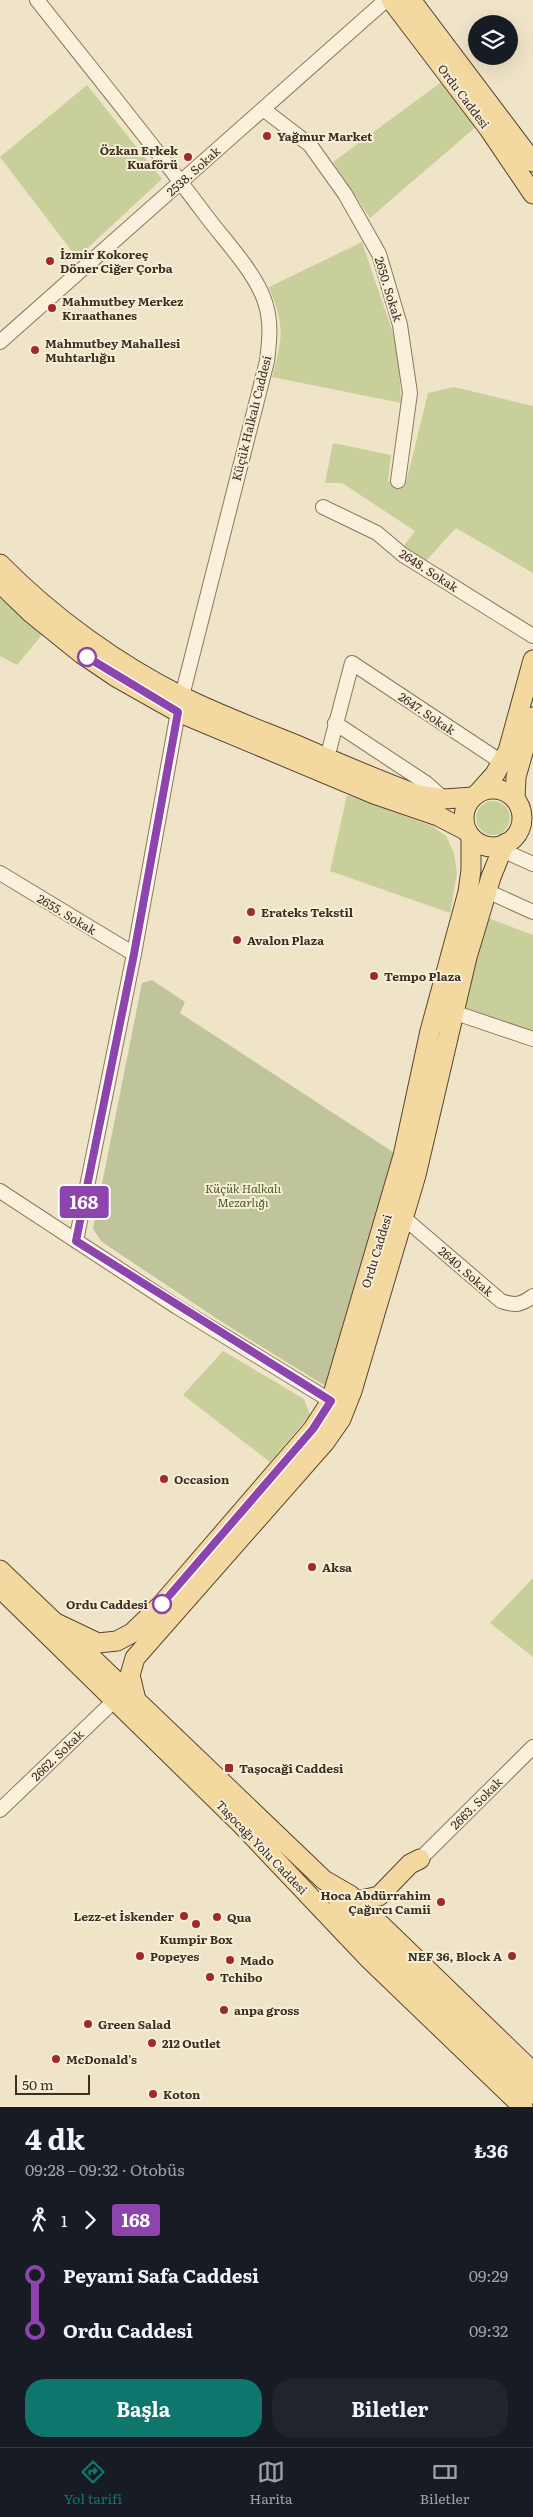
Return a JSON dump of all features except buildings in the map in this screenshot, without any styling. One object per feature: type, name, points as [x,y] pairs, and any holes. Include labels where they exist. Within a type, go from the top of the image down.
[{"type":"main road","name":"Ordu Caddesi","points":[[391,0],[489,129],[533,194]]},
{"type":"main road","name":"Ordu Caddesi","points":[[411,0],[533,162]]},
{"type":"main road","points":[[0,564],[86,638],[142,674],[180,704],[327,758],[418,795],[444,799],[476,795],[498,789],[522,805]]},
{"type":"main road","points":[[0,583],[30,612],[82,654],[116,677],[180,704],[374,794],[438,816],[488,846],[507,844],[533,834]]},
{"type":"main road","points":[[469,834],[464,813],[476,795],[503,763],[533,660]]},
{"type":"main road","points":[[507,844],[521,822],[522,805],[516,777],[533,717]]},
{"type":"main road","name":"Ordu Caddesi","points":[[56,1623],[98,1643],[116,1641],[132,1633],[162,1604],[313,1429],[331,1401],[389,1207],[413,1119],[430,1031],[468,892],[471,870],[469,834]]},
{"type":"main road","name":"Ordu Caddesi","points":[[136,1700],[130,1675],[136,1658],[325,1442],[341,1419],[352,1391],[427,1132],[452,1012],[487,891],[507,844]]},
{"type":"main road","name":"Taşocağı Yolu Caddesi","points":[[0,1570],[324,1880],[350,1895],[533,2072]]},
{"type":"main road","name":"Taşocağı Yolu Caddesi","points":[[0,1588],[242,1825],[370,1960],[523,2107]]},
{"type":"main road","points":[[357,1902],[379,1896],[410,1864],[420,1859]]},
{"type":"main road","points":[[378,1922],[380,1911],[414,1871],[420,1859]]},
{"type":"main road","points":[[324,1880],[374,1940],[533,2094]]},
{"type":"street","name":"Küçük Halkalı Caddesi","points":[[37,0],[180,182],[261,292],[270,322],[266,361],[180,704],[134,954],[76,1241]]},
{"type":"street","name":"2538. Sokak","points":[[1,337],[386,0]]},
{"type":"street","name":"2650. Sokak","points":[[263,109],[310,145],[345,194],[379,254],[400,325],[410,393],[398,481]]},
{"type":"street","name":"2648. Sokak","points":[[323,507],[377,533],[403,555],[533,636]]},
{"type":"street","name":"2647. Sokak","points":[[335,723],[352,663],[503,763]]},
{"type":"street","points":[[327,758],[335,723],[426,783],[444,799]]},
{"type":"street","points":[[507,844],[533,864]]},
{"type":"street","name":"2655. Sokak","points":[[0,874],[134,954]]},
{"type":"street","points":[[487,891],[533,912]]},
{"type":"street","points":[[452,1012],[533,1039]]},
{"type":"street","points":[[0,1191],[76,1241],[331,1401]]},
{"type":"street","name":"2640. Sokak","points":[[403,1217],[500,1301],[512,1305],[522,1305],[533,1296]]},
{"type":"street","name":"2662. Sokak","points":[[0,1810],[114,1700]]},
{"type":"street","name":"2663. Sokak","points":[[420,1859],[533,1747]]},
{"type":"green space","points":[[444,80],[478,125],[370,218],[333,162]]},
{"type":"green space","points":[[87,85],[162,179],[77,258],[0,157]]},
{"type":"green space","points":[[362,242],[398,348],[401,403],[272,377],[281,332],[278,312],[269,287]]},
{"type":"green space","points":[[454,387],[533,406],[533,573],[456,528],[425,562],[403,547],[415,531],[342,483],[325,483],[333,443],[391,455],[388,481],[406,483],[428,393]]},
{"type":"green space","points":[[0,593],[42,635],[17,665],[0,656]]},
{"type":"green space","points":[[347,795],[432,826],[446,836],[454,853],[457,874],[450,913],[330,871]]},
{"type":"green space","points":[[493,801],[500,802],[505,806],[509,811],[509,825],[505,830],[500,834],[493,835],[486,834],[481,830],[477,825],[476,818],[477,811],[481,806],[486,802]]},
{"type":"green space","points":[[488,918],[533,935],[533,1033],[461,1010]]},
{"type":"green space","name":"Küçük Halkalı Mezarlığı","points":[[152,980],[185,1002],[180,1013],[396,1154],[327,1387],[225,1324],[102,1242],[93,1229],[142,983]]},
{"type":"green space","points":[[223,1351],[304,1399],[310,1415],[270,1462],[183,1395]]},
{"type":"green space","points":[[533,1578],[533,1657],[490,1623]]},
{"type":"bus line","name":"168","points":[[87,657],[116,677],[178,712],[153,858],[76,1241],[331,1401],[313,1429],[162,1604]]},
{"type":"place","name":"Yağmur Market","points":[[267,136]]},
{"type":"place","name":"Özkan Erkek Kuaförü","points":[[188,157]]},
{"type":"place","name":"İzmir Kokoreç Döner Ciğer Çorba","points":[[50,261]]},
{"type":"place","name":"Mahmutbey Merkez Kıraathanes","points":[[52,308]]},
{"type":"place","name":"Mahmutbey Mahallesi Muhtarlığıı","points":[[35,350]]},
{"type":"place","name":"Erateks Tekstil","points":[[251,912]]},
{"type":"place","name":"Avalon Plaza","points":[[237,940]]},
{"type":"place","name":"Tempo Plaza","points":[[374,976]]},
{"type":"place","name":"Occasion","points":[[164,1479]]},
{"type":"place","name":"Aksa","points":[[312,1567]]},
{"type":"place","name":"Ordu Caddesi","points":[[162,1604]]},
{"type":"place","name":"Taşocaği Caddesi","points":[[229,1768]]},
{"type":"place","name":"Hoca Abdürrahim Çağırcı Camii","points":[[441,1902]]},
{"type":"place","name":"Lezz-et İskender","points":[[184,1916]]},
{"type":"place","name":"Qua","points":[[217,1917]]},
{"type":"place","name":"Kumpir Box","points":[[196,1924]]},
{"type":"place","name":"Popeyes","points":[[140,1956]]},
{"type":"place","name":"NEF 36, Block A","points":[[512,1956]]},
{"type":"place","name":"Mado","points":[[230,1960]]},
{"type":"place","name":"Tchibo","points":[[210,1977]]},
{"type":"place","name":"anpa gross","points":[[224,2010]]},
{"type":"place","name":"Green Salad","points":[[88,2024]]},
{"type":"place","name":"212 Outlet","points":[[152,2043]]},
{"type":"place","name":"McDonald's","points":[[56,2059]]},
{"type":"place","name":"Koton","points":[[153,2094]]}]
